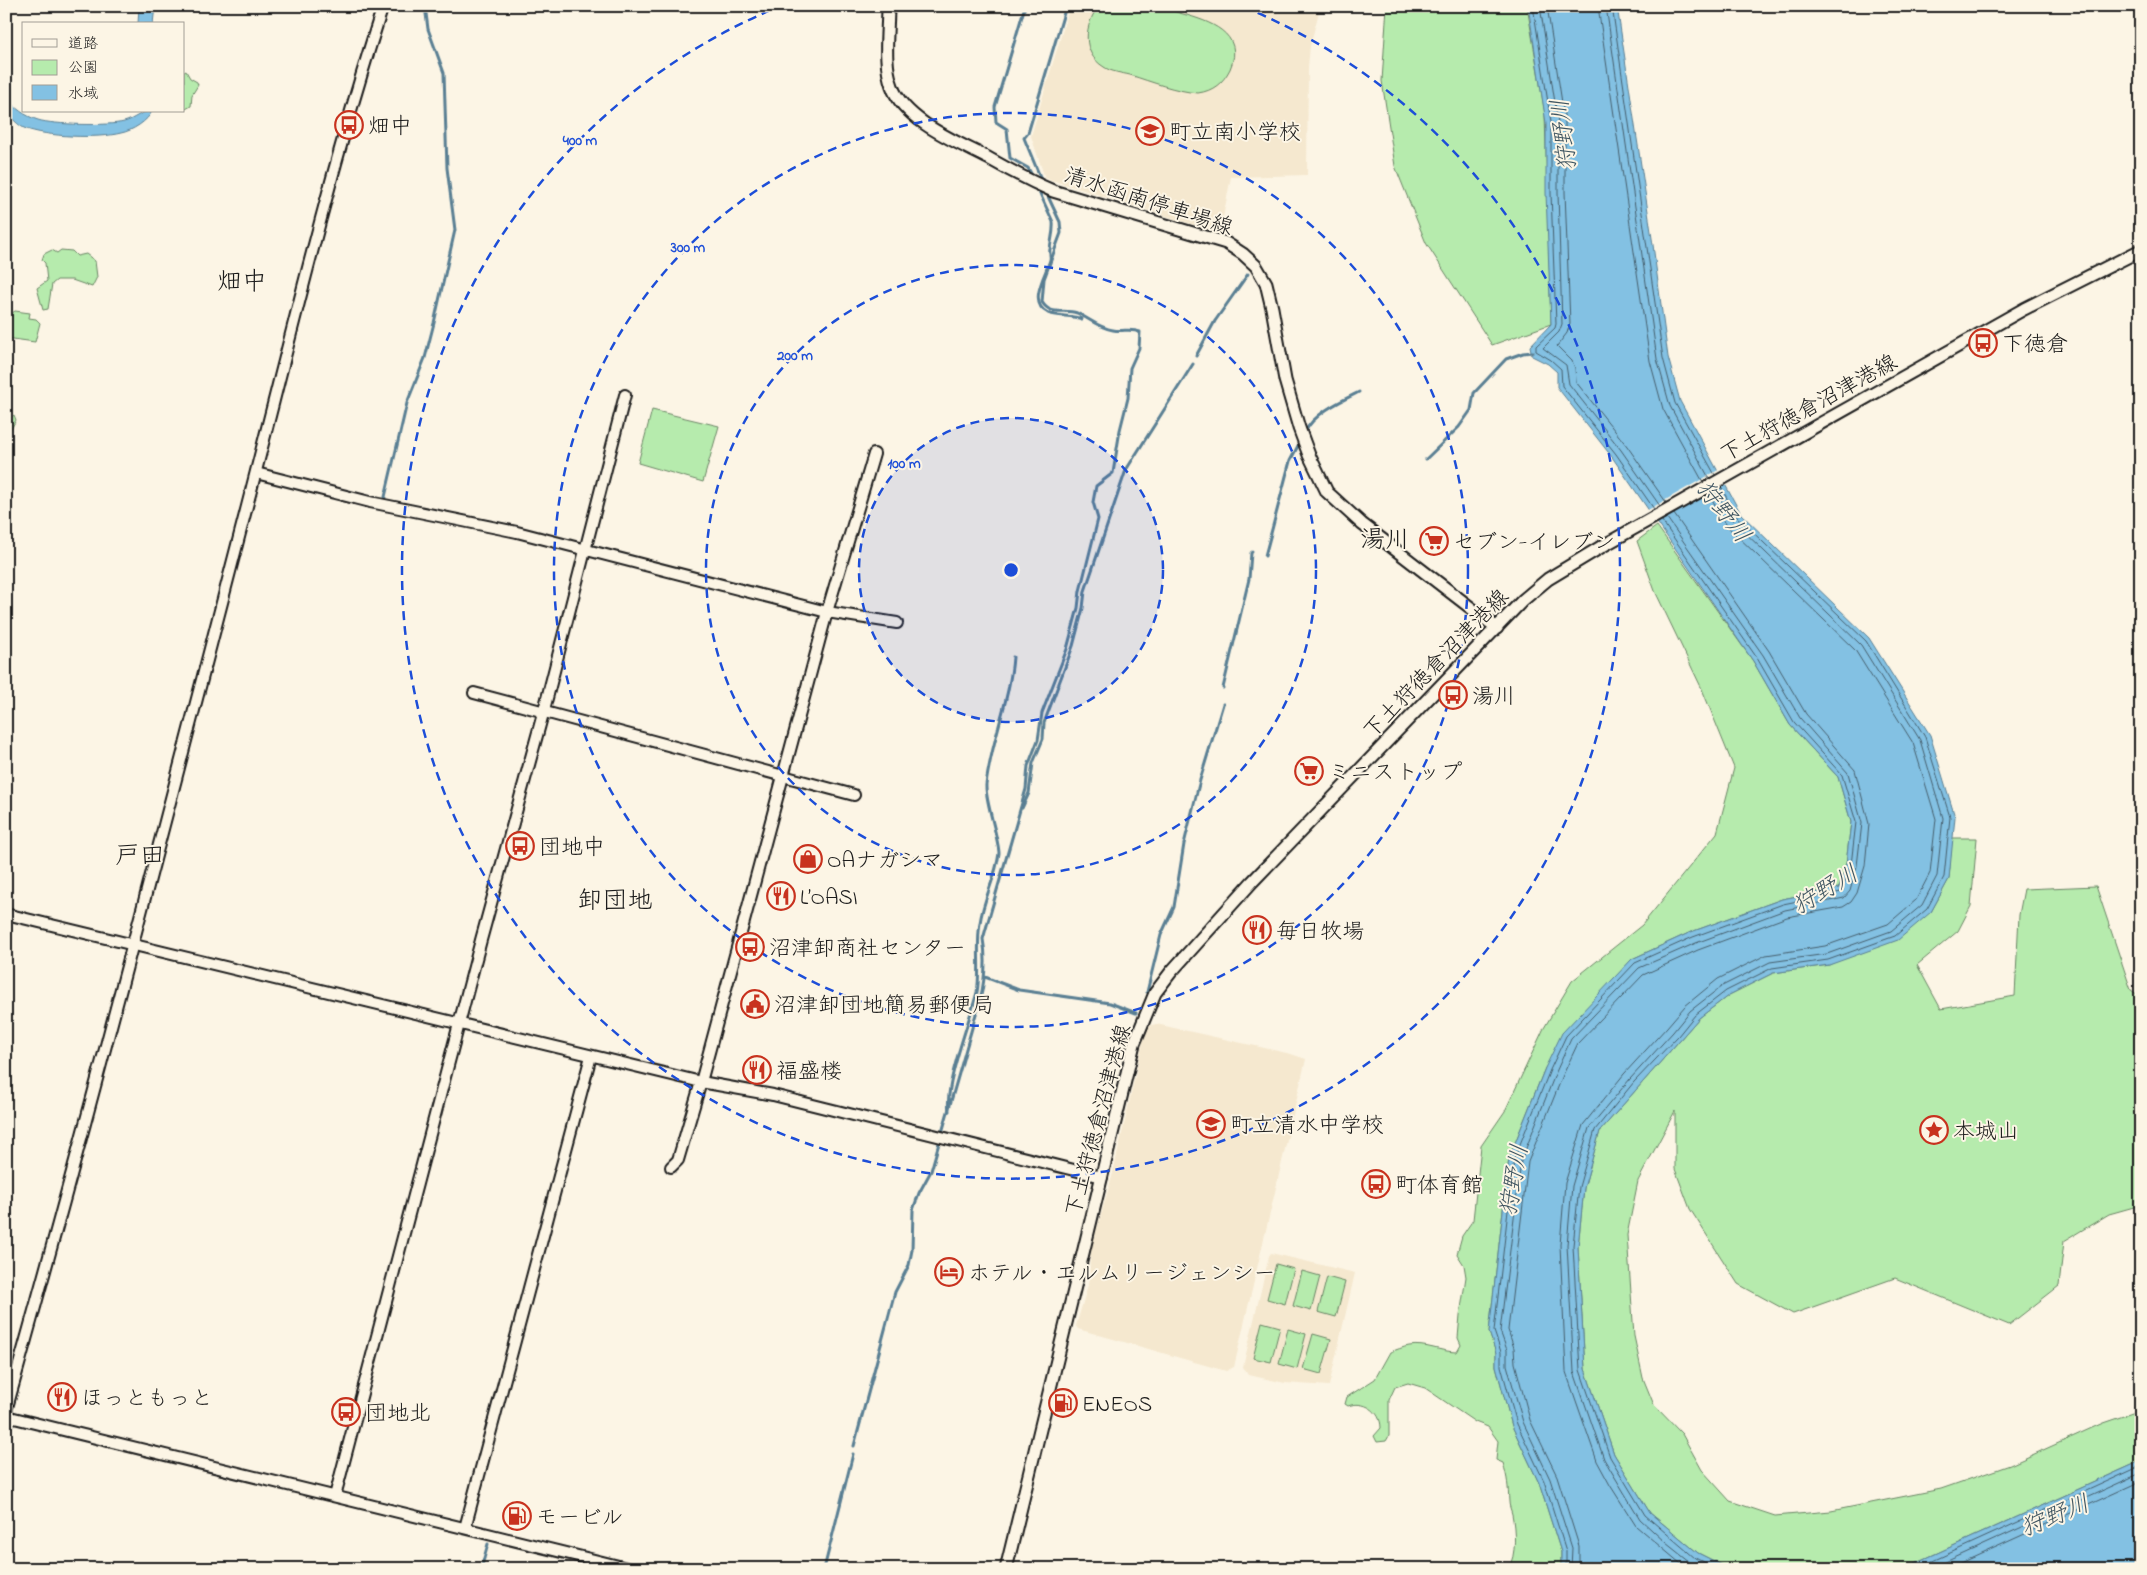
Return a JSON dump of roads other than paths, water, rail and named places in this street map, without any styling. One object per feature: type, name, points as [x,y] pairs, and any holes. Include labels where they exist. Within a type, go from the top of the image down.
[{"type":"main road","name":"清水函南停車場線","points":[[888,6],[888,53],[892,86],[899,100],[924,123],[1034,183],[1053,191],[1222,241],[1235,248],[1250,260],[1266,283],[1287,388],[1309,455],[1327,492],[1362,524],[1497,628]]},
{"type":"main road","name":"下土狩徳倉沼津港線","points":[[1006,1569],[1134,1044],[1155,993],[1171,972],[1252,882],[1538,586],[1609,543],[2032,304],[2141,250]]},
{"type":"street","points":[[6,1411],[77,1158],[174,794],[336,158],[383,6]]},
{"type":"street","points":[[335,1496],[481,940],[544,710],[625,394]]},
{"type":"street","points":[[671,1167],[678,1160],[701,1082],[827,612],[874,454]]},
{"type":"street","points":[[256,473],[370,502],[508,530],[827,612],[898,623]]},
{"type":"street","points":[[474,693],[544,710],[854,795]]},
{"type":"street","points":[[6,914],[701,1082],[773,1095],[1102,1177]]},
{"type":"street","points":[[465,1528],[591,1056]]},
{"type":"street","points":[[6,1416],[631,1569]]},
{"type":"water","points":[[139,6],[155,6],[153,22],[138,22]]},
{"type":"water","name":"狩野川","points":[[1528,6],[1617,6],[1668,357],[1680,401],[1741,514],[1869,638],[1930,735],[1955,817],[1949,879],[1931,912],[1898,940],[1829,965],[1773,973],[1729,995],[1699,1018],[1600,1131],[1584,1188],[1578,1247],[1585,1369],[1614,1454],[1650,1513],[1698,1553],[1730,1569],[1558,1569],[1561,1564],[1561,1552],[1539,1483],[1512,1426],[1496,1366],[1496,1353],[1489,1332],[1509,1158],[1545,1068],[1562,1033],[1632,959],[1691,932],[1782,899],[1839,888],[1846,864],[1851,822],[1838,777],[1790,725],[1753,661],[1612,457],[1557,387],[1557,372],[1548,364],[1532,356],[1530,346],[1551,324],[1546,193],[1546,123]]},
{"type":"water","points":[[6,98],[22,112],[45,122],[68,124],[117,123],[128,121],[145,112],[152,112],[135,128],[125,132],[99,136],[58,135],[34,131],[22,127],[6,113]]},
{"type":"water","points":[[6,372],[9,385],[10,411],[6,424]]},
{"type":"water","name":"狩野川","points":[[2141,1461],[2141,1565],[2128,1569],[1902,1569]]},
{"type":"waterway","points":[[385,497],[407,403],[425,358],[455,230],[447,168],[444,73],[428,29],[425,6]]},
{"type":"waterway","points":[[1025,6],[995,107],[996,122],[1007,129],[1010,158],[1028,168],[1034,179]]},
{"type":"waterway","points":[[1043,184],[1024,138],[1028,133],[1066,6]]},
{"type":"waterway","points":[[1037,187],[1053,222],[1050,260],[1042,280],[1038,296],[1039,302],[1048,313],[1082,319]]},
{"type":"waterway","points":[[854,1446],[895,1292],[909,1265],[912,1250],[913,1210],[919,1193],[931,1171],[980,1000],[985,970],[983,939],[1026,789],[1028,766],[1038,740],[1042,713],[1067,649],[1078,608],[1080,591],[1098,519],[1093,502],[1096,486],[1113,473],[1120,430],[1128,398],[1130,368],[1139,348],[1140,332],[1108,329],[1077,313],[1049,309],[1042,302],[1044,279],[1061,233],[1060,222],[1046,192]]},
{"type":"waterway","points":[[1196,356],[1215,321],[1248,274]]},
{"type":"waterway","points":[[1426,459],[1459,427],[1471,410],[1474,393],[1506,359],[1523,353],[1533,352]]},
{"type":"waterway","points":[[1022,808],[1029,793],[1033,763],[1043,739],[1044,723],[1073,646],[1083,608],[1085,591],[1126,470],[1193,364]]},
{"type":"waterway","points":[[1305,432],[1321,413],[1359,392]]},
{"type":"waterway","points":[[1265,556],[1290,461],[1300,442]]},
{"type":"waterway","points":[[1223,688],[1249,579],[1252,552]]},
{"type":"waterway","points":[[949,1111],[950,1086],[977,992],[979,976],[978,940],[982,914],[999,853],[987,800],[986,785],[988,769],[1008,689],[1013,657]]},
{"type":"waterway","points":[[1147,992],[1161,935],[1174,907],[1184,844],[1200,780],[1223,704]]},
{"type":"waterway","points":[[985,977],[1019,990],[1110,1003],[1136,1013]]},
{"type":"waterway","points":[[824,1569],[853,1454]]},
{"type":"waterway","points":[[481,1569],[488,1544]]},
{"type":"place","name":"畑中","points":[[349,125]]},
{"type":"place","name":"町立南小学校","points":[[1150,131]]},
{"type":"place","name":"下徳倉","points":[[1983,343]]},
{"type":"place","name":"セブン-イレブン","points":[[1434,541]]},
{"type":"place","name":"湯川","points":[[1453,695]]},
{"type":"place","name":"ミニストップ","points":[[1309,771]]},
{"type":"place","name":"団地中","points":[[520,846]]},
{"type":"place","name":"OAナガシマ","points":[[808,859]]},
{"type":"place","name":"L’OASI","points":[[781,896]]},
{"type":"place","name":"毎日牧場","points":[[1257,930]]},
{"type":"place","name":"沼津卸商社センター","points":[[750,947]]},
{"type":"place","name":"沼津卸団地簡易郵便局","points":[[755,1004]]},
{"type":"place","name":"福盛楼","points":[[757,1070]]},
{"type":"place","name":"町立清水中学校","points":[[1211,1124]]},
{"type":"place","name":"本城山","points":[[1934,1130]]},
{"type":"place","name":"町体育館","points":[[1376,1184]]},
{"type":"place","name":"ホテル・エルムリージェンシー","points":[[949,1272]]},
{"type":"place","name":"ほっともっと","points":[[62,1397]]},
{"type":"place","name":"ENEOS","points":[[1063,1403]]},
{"type":"place","name":"団地北","points":[[346,1412]]},
{"type":"place","name":"モービル","points":[[517,1516]]},
{"type":"district","name":"畑中","points":[[242,280]]},
{"type":"district","name":"湯川","points":[[1385,538]]},
{"type":"district","name":"戸田","points":[[140,854]]},
{"type":"district","name":"卸団地","points":[[615,899]]}]
